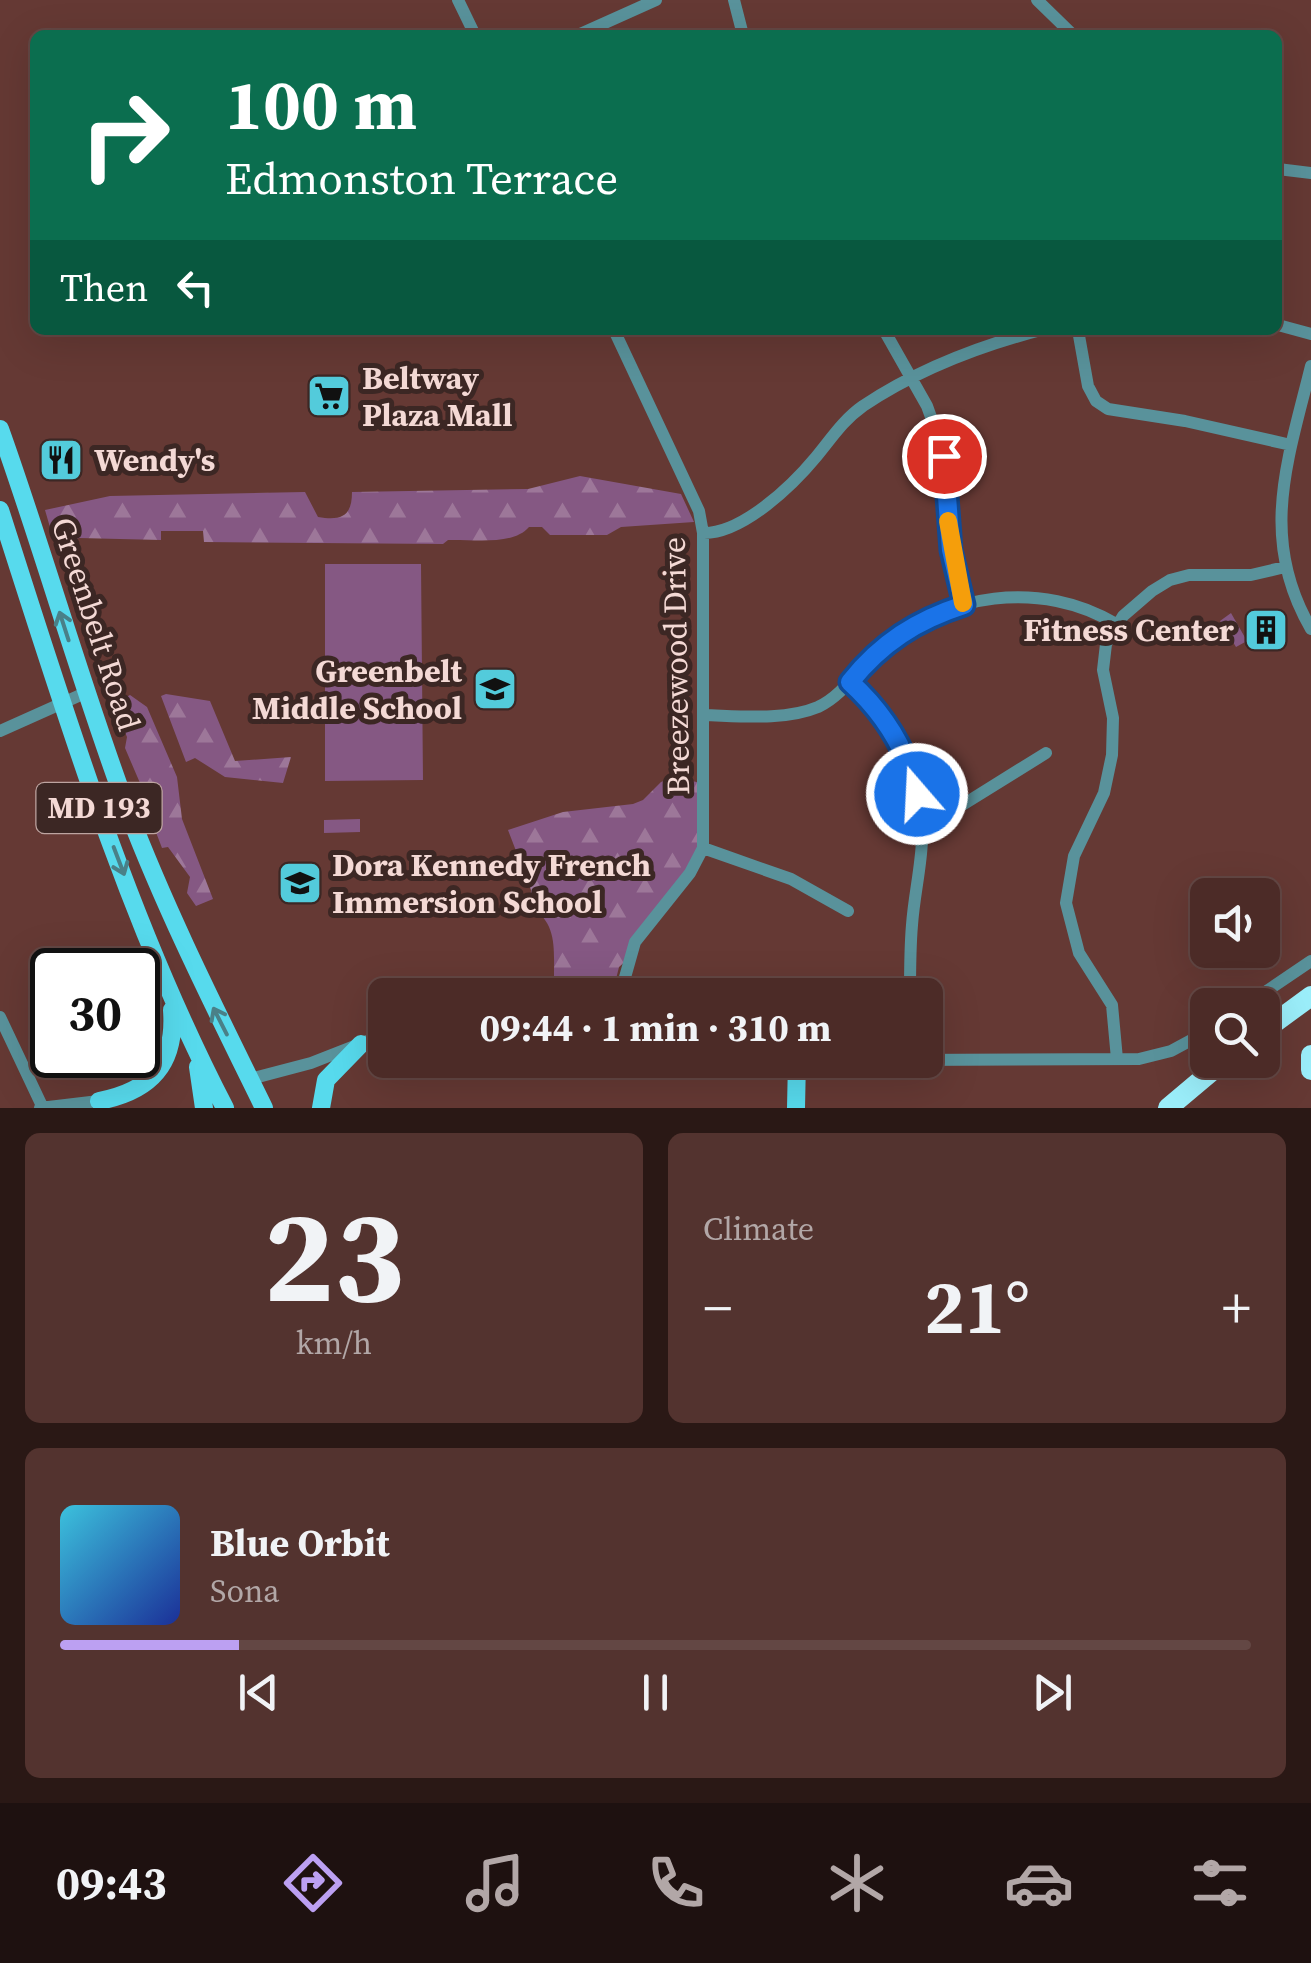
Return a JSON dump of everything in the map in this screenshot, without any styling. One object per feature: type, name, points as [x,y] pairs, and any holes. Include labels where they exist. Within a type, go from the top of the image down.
[{"type":"highway","points":[[1280,1019],[1311,996]]},
{"type":"highway","points":[[1311,1054],[1311,1070]]},
{"type":"highway","points":[[1168,1108],[1204,1078]]},
{"type":"main road","name":"Greenbelt Road","points":[[1,433],[129,814],[168,908],[264,1108]]},
{"type":"main road","name":"Greenbelt Road","points":[[0,510],[62,704],[164,975],[196,1052],[225,1108]]},
{"type":"main road","points":[[99,1101],[141,1088],[162,1066],[173,1025],[164,975]]},
{"type":"main road","points":[[321,1108],[326,1080],[361,1044]]},
{"type":"main road","points":[[196,1052],[204,1108]]},
{"type":"main road","points":[[796,1078],[796,1108]]},
{"type":"street","points":[[458,0],[473,30]]},
{"type":"street","points":[[589,30],[656,0]]},
{"type":"street","points":[[734,0],[741,30]]},
{"type":"street","points":[[1037,0],[1068,30]]},
{"type":"street","points":[[1282,169],[1311,173]]},
{"type":"street","points":[[1282,326],[1311,334]]},
{"type":"street","name":"Breezewood Drive","points":[[616,335],[699,511],[703,532],[703,848]]},
{"type":"street","points":[[887,335],[927,406],[940,442],[951,550],[964,605]]},
{"type":"street","points":[[703,532],[726,529],[767,504],[802,474],[848,418],[910,380],[984,347],[1024,335]]},
{"type":"street","points":[[1079,335],[1088,386],[1108,410],[1185,421],[1291,445]]},
{"type":"street","points":[[1311,366],[1280,509],[1285,568],[1311,629]]},
{"type":"street","points":[[1117,1060],[1112,1005],[1080,953],[1066,903],[1074,856],[1100,804],[1109,774],[1114,729],[1103,658],[1116,624],[1144,597],[1170,580],[1200,574],[1251,575],[1285,568]]},
{"type":"street","points":[[704,714],[800,712],[829,701],[893,639],[918,622],[964,605],[1004,597],[1044,598],[1086,608],[1116,624]]},
{"type":"street","points":[[850,682],[877,708],[898,741],[914,779],[922,838],[910,978]]},
{"type":"street","points":[[0,731],[86,692]]},
{"type":"street","points":[[920,814],[964,804],[1046,753]]},
{"type":"street","points":[[625,978],[635,942],[690,873],[703,848],[759,865],[848,911]]},
{"type":"street","points":[[1271,988],[1311,961]]},
{"type":"street","points":[[0,1018],[42,1108],[99,1101]]},
{"type":"street","points":[[250,1079],[311,1063],[368,1041]]},
{"type":"street","points":[[943,1060],[1117,1060],[1158,1055],[1190,1042]]},
{"type":"green space","points":[[580,476],[681,494],[694,522],[621,527],[607,535],[550,535],[542,527],[529,527],[503,539],[448,540],[443,544],[204,542],[203,531],[161,531],[161,540],[79,538],[56,548],[45,510],[110,496],[305,492],[318,517],[333,518],[348,512],[352,492],[528,489]]},
{"type":"green space","points":[[325,564],[421,564],[423,780],[325,781]]},
{"type":"green space","points":[[1231,613],[1247,641],[1236,647],[1220,621]]},
{"type":"green space","points":[[130,695],[147,707],[177,777],[182,819],[213,899],[196,906],[187,893],[190,877],[168,847],[162,848],[149,814],[150,795],[140,783],[125,748],[127,737],[115,708],[117,702]]},
{"type":"green space","points":[[161,696],[210,701],[235,761],[291,757],[283,783],[225,777],[195,758],[186,762]]},
{"type":"green space","points":[[675,777],[705,784],[703,848],[619,967],[616,978],[554,976],[554,946],[549,928],[530,906],[531,890],[508,830],[563,812],[633,804],[643,800],[661,782]]},
{"type":"green space","points":[[360,819],[360,832],[324,833],[324,820]]},
{"type":"slow traffic","points":[[948,521],[963,603]]},
{"type":"place","name":"Beltway Plaza Mall","points":[[329,396]]},
{"type":"place","name":"Wendy's","points":[[61,460]]},
{"type":"place","name":"Fitness Center","points":[[1266,630]]},
{"type":"place","name":"Greenbelt Middle School","points":[[495,689]]},
{"type":"place","name":"Dora Kennedy French Immersion School","points":[[300,883]]},
{"type":"route","points":[[917,794],[898,741],[877,708],[850,682],[873,656],[918,622],[964,605],[951,550],[944,456]]}]
